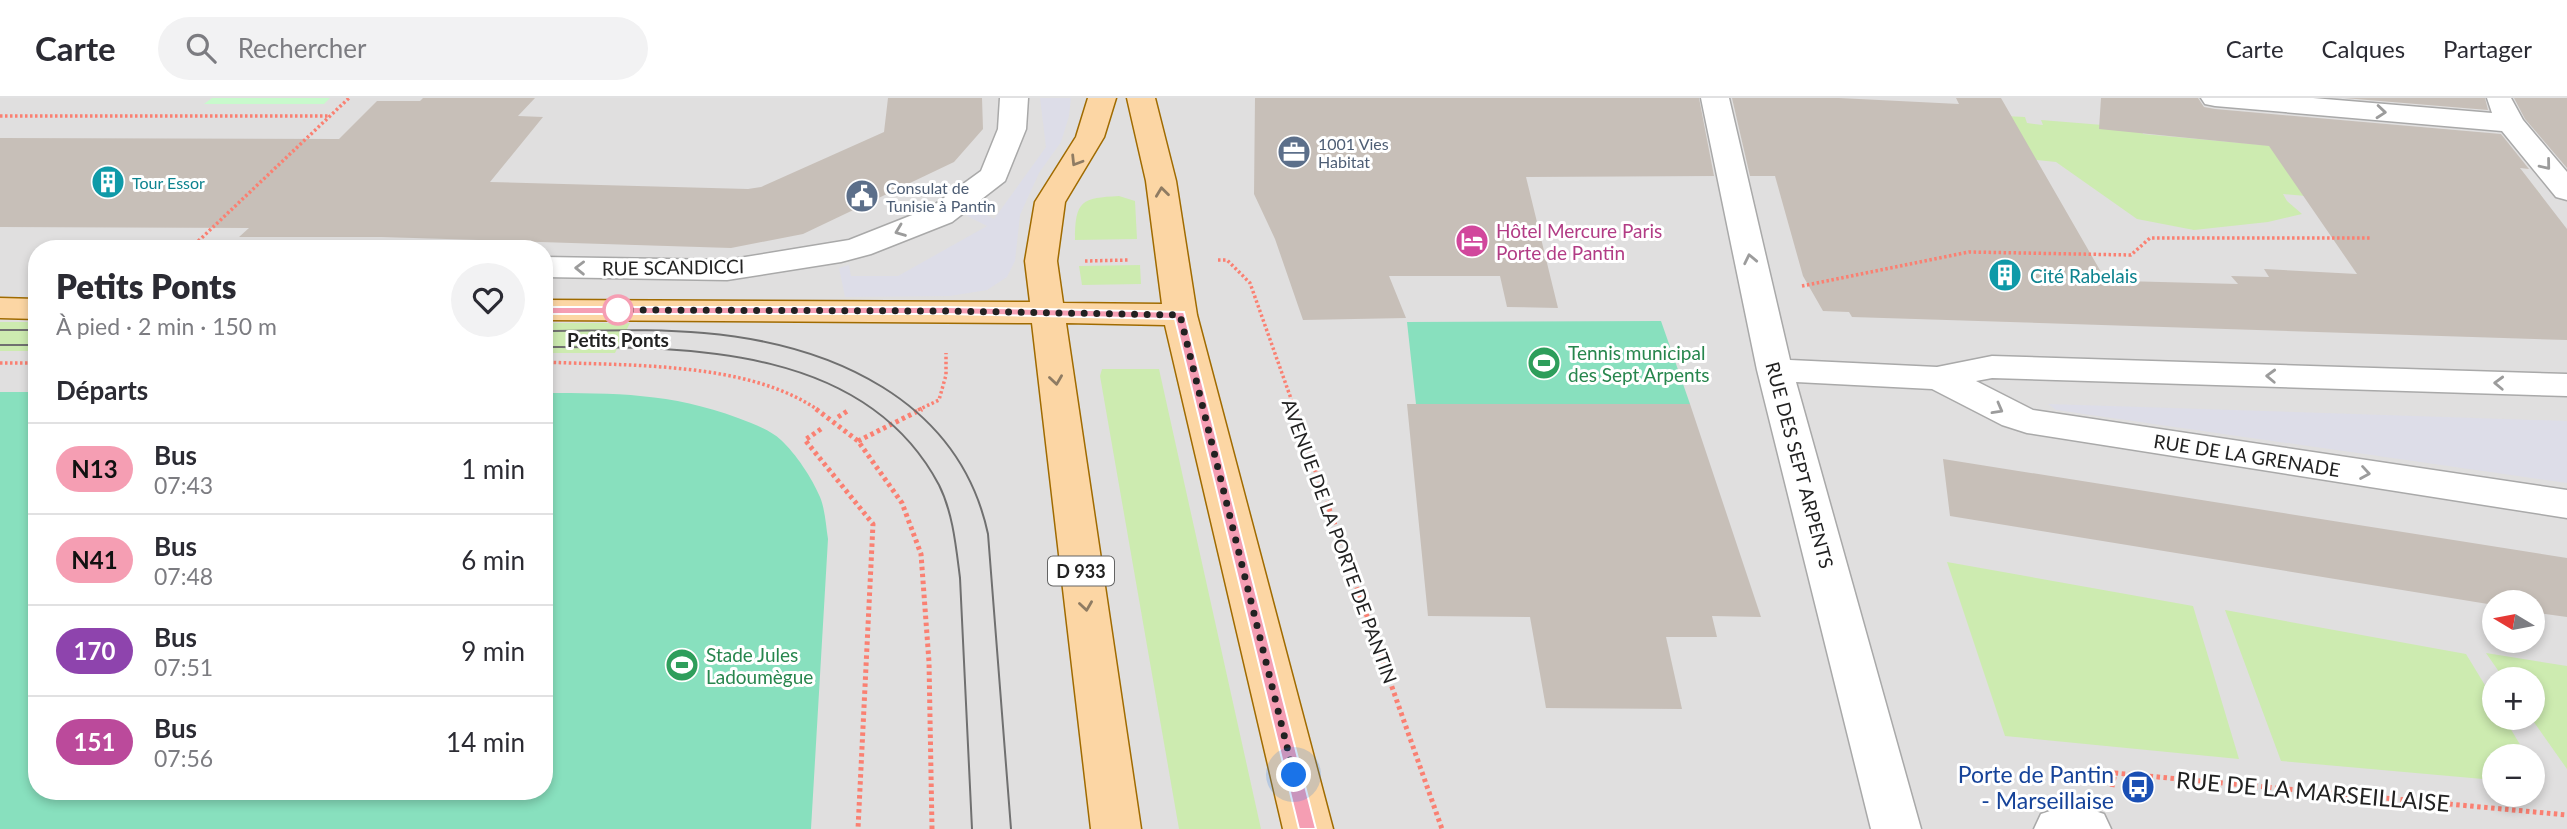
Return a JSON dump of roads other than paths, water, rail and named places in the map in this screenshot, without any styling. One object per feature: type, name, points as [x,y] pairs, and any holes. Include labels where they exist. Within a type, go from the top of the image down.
[{"type":"main road","name":"D 933","points":[[1102,98],[1090,137],[1050,202],[1041,261],[1116,829]]},
{"type":"main road","points":[[1141,98],[1161,181],[1170,260],[1180,315],[1308,829]]},
{"type":"main road","points":[[0,308],[28,309]]},
{"type":"main road","points":[[553,310],[1180,315]]},
{"type":"street","name":"RUE SCANDICCI","points":[[553,267],[727,270],[860,247],[942,215],[994,175],[1012,129],[1014,98]]},
{"type":"street","name":"RUE DES SEPT ARPENTS","points":[[1715,98],[1775,370],[1896,829]]},
{"type":"street","points":[[2215,98],[2505,110],[2567,191]]},
{"type":"street","name":"RUE DE LA GRENADE","points":[[1775,370],[1937,378],[1992,367],[2567,385]]},
{"type":"street","name":"RUE DE LA GRENADE","points":[[1937,378],[1966,388],[1992,406],[2027,421],[2567,504]]},
{"type":"street","points":[[2059,829],[2099,812]]},
{"type":"tram line","points":[[0,330],[28,330]]},
{"type":"tram line","points":[[553,331],[664,331],[751,339],[797,350],[842,366],[882,387],[919,414],[949,447],[973,487],[988,534],[1011,829]]},
{"type":"tram line","points":[[0,345],[28,345]]},
{"type":"tram line","points":[[553,347],[710,353],[766,363],[818,379],[865,404],[906,438],[939,485],[948,507],[955,542],[960,578],[972,829]]},
{"type":"place","name":"1001 Vies Habitat","points":[[1294,152]]},
{"type":"place","name":"Tour Essor","points":[[108,182]]},
{"type":"place","name":"Consulat de Tunisie à Pantin","points":[[862,196]]},
{"type":"place","name":"Hôtel Mercure Paris Porte de Pantin","points":[[1472,241]]},
{"type":"place","name":"Cité Rabelais","points":[[2005,275]]},
{"type":"place","name":"Petits Ponts","points":[[618,310]]},
{"type":"place","name":"Tennis municipal des Sept Arpents","points":[[1544,363]]},
{"type":"place","name":"Stade Jules Ladoumègue","points":[[682,665]]},
{"type":"place","name":"Porte de Pantin - Marseillaise","points":[[2138,787]]}]
